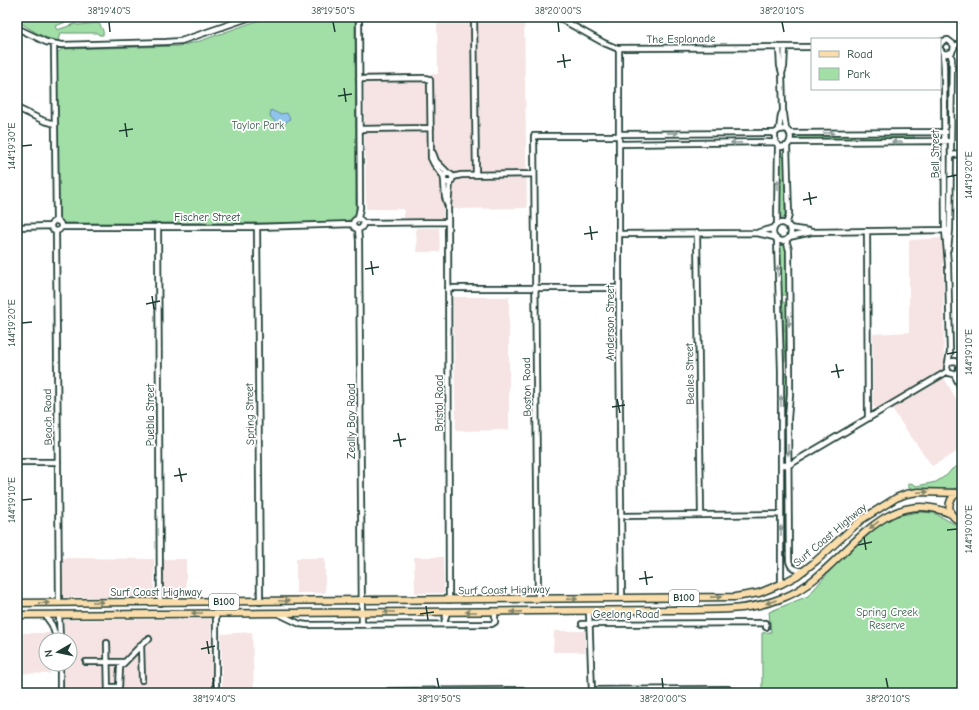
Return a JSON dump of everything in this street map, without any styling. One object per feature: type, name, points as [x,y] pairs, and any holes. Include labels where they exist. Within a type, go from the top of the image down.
[{"type":"main road","name":"Surf Coast Highway","points":[[17,603],[735,597],[759,593],[781,584],[804,571],[861,520],[896,498],[906,494],[918,492],[961,492]]},
{"type":"main road","name":"B100","points":[[961,492],[952,498],[950,501],[949,510],[954,518],[962,521]]},
{"type":"main road","name":"Surf Coast Highway","points":[[17,615],[731,609],[764,604],[786,596],[812,581],[871,526],[895,512],[909,508],[926,506],[951,514]]},
{"type":"main road","points":[[622,598],[623,610]]},
{"type":"main road","points":[[588,599],[590,611]]},
{"type":"main road","points":[[447,612],[449,600]]},
{"type":"main road","points":[[59,602],[60,614]]},
{"type":"street","points":[[17,28],[43,40],[62,45],[174,42],[188,39],[251,17]]},
{"type":"street","points":[[359,17],[360,208],[358,218],[355,219],[352,224],[358,229],[361,228],[363,223]]},
{"type":"street","points":[[474,17],[476,175]]},
{"type":"street","name":"The Esplanade","points":[[557,17],[604,43],[619,48],[811,47]]},
{"type":"street","points":[[941,44],[943,41],[948,40],[952,42],[954,46]]},
{"type":"street","points":[[941,51],[946,54],[950,53],[954,46],[962,43]]},
{"type":"street","points":[[54,44],[56,221]]},
{"type":"street","points":[[779,47],[782,73],[782,111],[777,132],[776,238],[781,370],[781,584]]},
{"type":"street","points":[[782,73],[784,67],[785,47]]},
{"type":"street","name":"Anderson Street","points":[[619,48],[620,516],[622,598]]},
{"type":"street","name":"Bell Street","points":[[941,51],[944,67],[944,142],[948,230]]},
{"type":"street","name":"Bell Street","points":[[948,371],[947,368],[950,352],[948,230],[951,155],[952,59],[950,53]]},
{"type":"street","name":"Bristol Road","points":[[359,79],[426,78],[430,80],[432,160],[444,179],[445,197],[448,206]]},
{"type":"street","points":[[17,108],[44,121],[55,124]]},
{"type":"street","points":[[782,111],[784,114],[786,129],[790,133],[951,132]]},
{"type":"street","points":[[360,129],[431,128]]},
{"type":"street","points":[[620,135],[777,132],[786,129]]},
{"type":"street","points":[[858,132],[858,142]]},
{"type":"street","points":[[918,132],[918,142]]},
{"type":"street","points":[[699,133],[699,144]]},
{"type":"street","points":[[790,133],[788,144],[788,226],[791,232],[788,238],[790,370],[788,418],[788,546],[790,565],[797,570],[804,571]]},
{"type":"street","points":[[650,134],[650,144]]},
{"type":"street","name":"Boston Road","points":[[538,599],[534,136],[620,135]]},
{"type":"street","points":[[620,144],[788,144],[950,141]]},
{"type":"street","name":"Bristol Road","points":[[431,146],[436,161],[451,175]]},
{"type":"street","points":[[951,155],[962,154]]},
{"type":"street","points":[[451,175],[452,180],[450,183],[446,183],[444,179],[446,174],[457,176],[534,174]]},
{"type":"street","name":"Bristol Road","points":[[449,600],[448,206],[450,183]]},
{"type":"street","points":[[358,218],[363,223],[448,222]]},
{"type":"street","points":[[17,227],[51,226],[52,223],[56,221]]},
{"type":"street","points":[[51,226],[52,230],[56,232],[60,230],[60,223],[56,221]]},
{"type":"street","points":[[757,233],[780,223],[812,232]]},
{"type":"street","name":"Fischer Street","points":[[61,226],[257,226],[352,224]]},
{"type":"street","name":"Puebla Street","points":[[158,226],[160,603]]},
{"type":"street","name":"Spring Street","points":[[257,226],[260,602]]},
{"type":"street","name":"Zeally Bay Road","points":[[358,229],[362,612]]},
{"type":"street","points":[[619,234],[757,233],[782,241],[812,232],[948,230]]},
{"type":"street","points":[[867,231],[868,418]]},
{"type":"street","name":"Beach Road","points":[[56,232],[59,602]]},
{"type":"street","name":"Beales Street","points":[[697,234],[701,514]]},
{"type":"street","points":[[448,288],[619,288]]},
{"type":"street","points":[[778,298],[789,298]]},
{"type":"street","points":[[950,352],[959,365],[959,370],[954,374]]},
{"type":"street","points":[[948,363],[953,361],[957,362]]},
{"type":"street","points":[[781,370],[790,370]]},
{"type":"street","points":[[781,465],[789,465],[948,371],[951,374],[954,374],[962,390]]},
{"type":"street","points":[[17,462],[58,462]]},
{"type":"street","points":[[620,516],[781,514]]},
{"type":"street","points":[[781,547],[788,546]]},
{"type":"street","points":[[216,602],[216,693]]},
{"type":"street","points":[[590,611],[592,691],[662,691],[728,688],[728,693]]},
{"type":"street","points":[[362,612],[362,624]]},
{"type":"street","points":[[444,624],[447,612]]},
{"type":"street","points":[[274,613],[300,624],[307,625],[492,624],[495,622],[495,612]]},
{"type":"street","points":[[45,614],[55,632]]},
{"type":"street","points":[[59,632],[60,614]]},
{"type":"street","name":"Geelong Road","points":[[582,624],[766,623]]},
{"type":"street","points":[[107,643],[108,690],[119,687],[120,667],[141,645],[149,639]]},
{"type":"street","points":[[141,645],[142,680]]},
{"type":"street","points":[[86,662],[125,662]]},
{"type":"street","points":[[60,672],[60,693]]},
{"type":"street","points":[[389,693],[389,691],[456,692],[522,690],[522,693]]},
{"type":"shaded area","points":[[437,17],[524,17],[527,208],[443,209],[443,218],[404,218],[404,209],[366,209],[364,74],[438,74]]},
{"type":"shaded area","points":[[962,163],[962,211],[958,214],[957,168]]},
{"type":"shaded area","points":[[416,228],[439,228],[440,252],[417,252]]},
{"type":"shaded area","points":[[943,238],[944,378],[962,409],[962,449],[932,466],[893,411],[873,407],[873,334],[909,332],[909,240]]},
{"type":"shaded area","points":[[453,297],[509,297],[509,430],[456,431]]},
{"type":"shaded area","points":[[414,557],[443,557],[444,593],[415,593]]},
{"type":"shaded area","points":[[63,558],[154,559],[154,597],[63,597]]},
{"type":"shaded area","points":[[296,558],[325,558],[325,593],[296,593]]},
{"type":"shaded area","points":[[163,559],[186,559],[186,597],[164,596],[162,592]]},
{"type":"shaded area","points":[[211,619],[212,693],[64,693],[64,672],[78,672],[78,632],[64,632],[64,620]]},
{"type":"shaded area","points":[[554,631],[585,631],[585,652],[553,652]]},
{"type":"shaded area","points":[[252,632],[254,693],[222,693],[221,634]]},
{"type":"shaded area","points":[[17,633],[38,633],[38,672],[50,672],[50,674],[17,673]]},
{"type":"green space","points":[[17,17],[73,17],[72,20],[55,26],[57,30],[75,24],[99,23],[103,30],[103,35],[99,35],[97,33],[60,33],[58,41],[52,40],[42,36],[17,21]]},
{"type":"green space","name":"Taylor Park","points":[[268,17],[355,17],[356,212],[352,218],[340,223],[62,223],[58,218],[57,53],[62,49],[179,46],[200,41]]},
{"type":"green space","points":[[861,134],[914,134],[914,139],[861,139]]},
{"type":"green space","points":[[794,135],[854,135],[854,139],[794,140]]},
{"type":"green space","points":[[780,153],[785,153],[785,218],[780,218]]},
{"type":"green space","points":[[780,245],[787,245],[787,295],[780,295]]},
{"type":"green space","points":[[787,302],[785,361],[783,361],[782,334],[784,331],[783,307],[781,307],[781,303]]},
{"type":"green space","points":[[784,375],[788,375],[786,458],[784,459]]},
{"type":"green space","points":[[962,464],[961,487],[948,490],[913,490],[907,486],[911,483],[917,486],[936,482],[947,475],[952,469]]},
{"type":"green space","points":[[787,469],[787,543],[783,543],[785,470]]},
{"type":"green space","name":"Spring Creek Reserve","points":[[919,512],[934,513],[962,528],[962,684],[951,693],[762,693],[762,633],[771,632],[769,612],[808,596],[836,564],[873,529],[896,516]]},
{"type":"water","points":[[271,110],[279,114],[287,113],[290,119],[283,125],[278,125],[270,116]]}]
